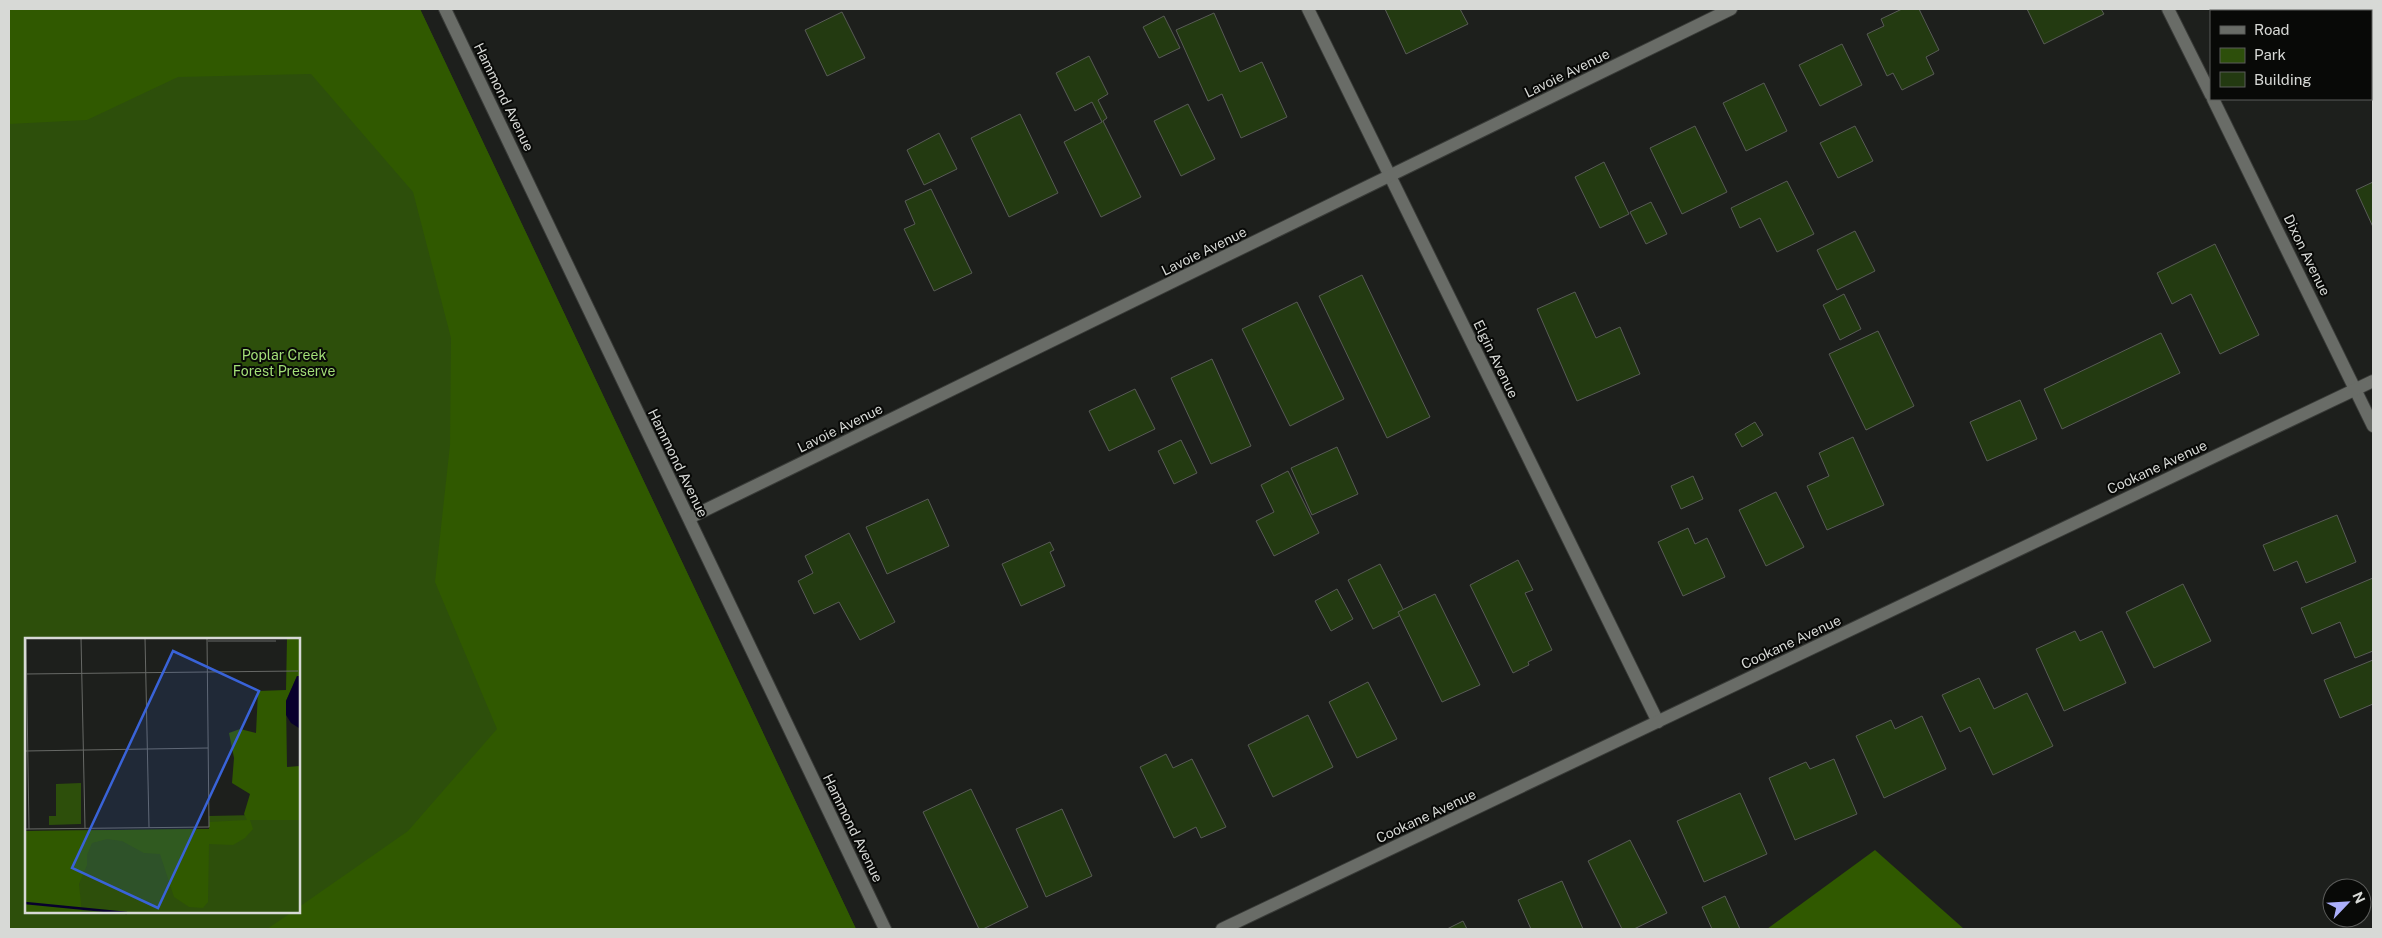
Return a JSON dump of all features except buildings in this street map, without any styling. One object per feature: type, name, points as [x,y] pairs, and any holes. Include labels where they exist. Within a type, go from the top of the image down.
[{"type":"street","name":"Hammond Avenue","points":[[445,9],[885,929]]},
{"type":"street","name":"Elgin Avenue","points":[[1308,9],[1658,722]]},
{"type":"street","name":"Lavoie Avenue","points":[[688,518],[1731,9]]},
{"type":"street","points":[[2168,9],[2210,93]]},
{"type":"street","name":"Dixon Avenue","points":[[2213,100],[2373,426]]},
{"type":"street","name":"Cookane Avenue","points":[[1222,929],[2373,381]]},
{"type":"green space","name":"Poplar Creek Forest Preserve","points":[[9,9],[420,9],[856,929],[9,929]]},
{"type":"green space","points":[[9,9],[420,9],[856,929],[267,929],[291,913],[300,913],[300,906],[408,831],[497,729],[435,582],[450,445],[451,338],[413,192],[311,74],[178,77],[87,120],[9,124]]},
{"type":"green space","points":[[1875,850],[1964,929],[1767,929]]}]
